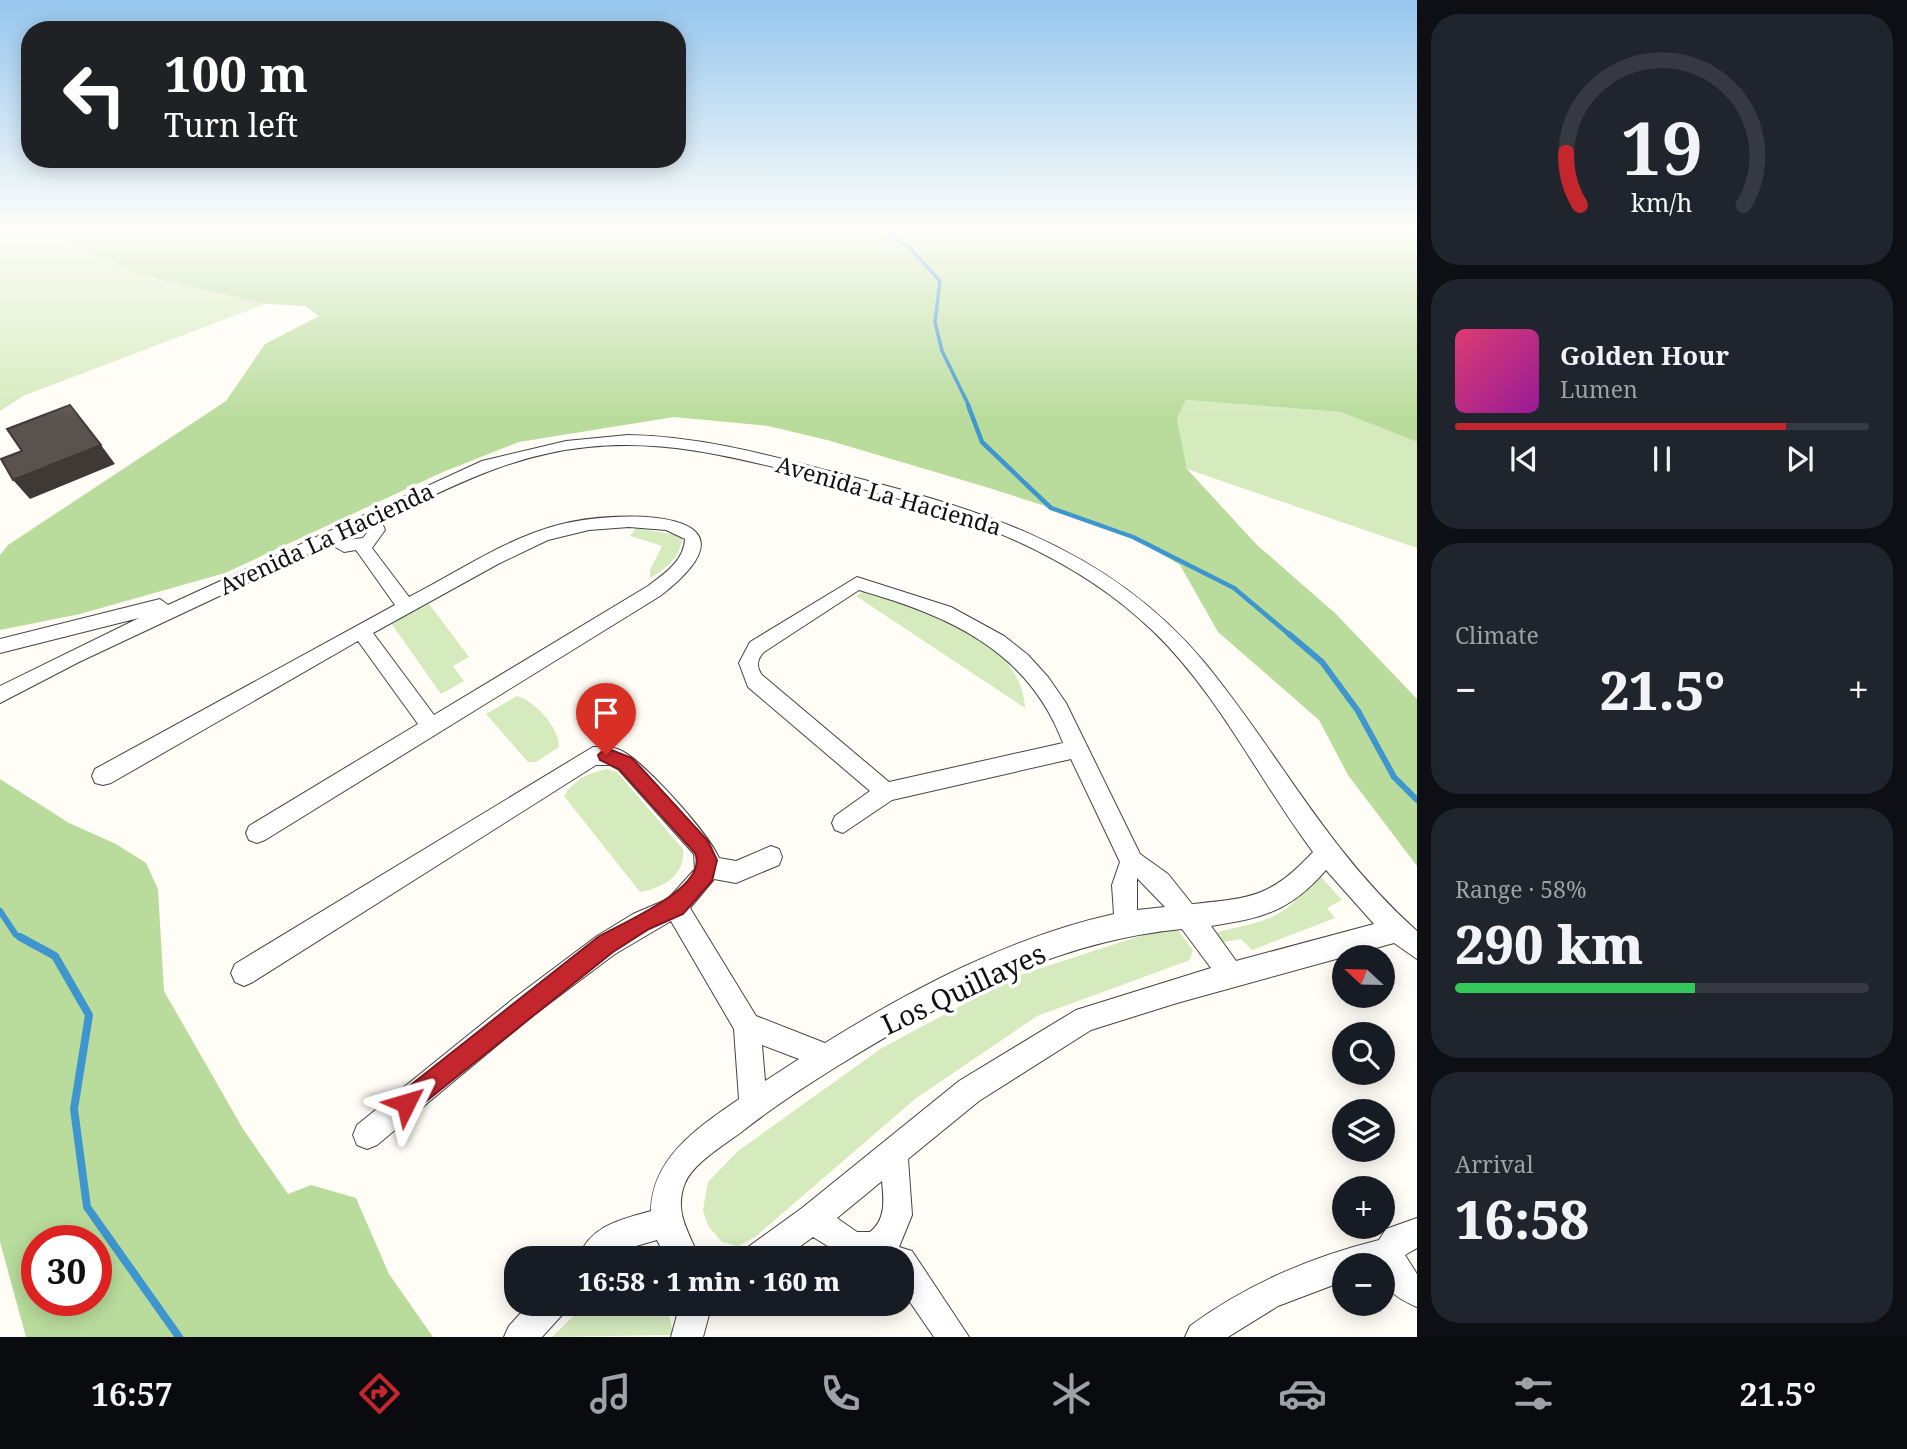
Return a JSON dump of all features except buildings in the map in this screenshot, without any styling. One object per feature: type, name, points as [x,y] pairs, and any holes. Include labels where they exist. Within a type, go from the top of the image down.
[{"type":"street","name":"Avenida La Hacienda","points":[[0,695],[72,657],[474,470],[510,457],[580,443],[647,440],[691,444],[864,485],[996,523],[1074,562],[1119,593],[1162,629],[1214,688],[1325,855],[1407,939]]},
{"type":"street","points":[[332,536],[344,546],[361,545],[376,535],[372,517]]},
{"type":"street","points":[[103,776],[361,631],[534,540],[575,526],[611,521],[647,523],[686,530],[694,541],[683,564],[654,591],[257,833]]},
{"type":"street","points":[[361,545],[406,607]]},
{"type":"street","points":[[886,792],[755,681],[748,669],[749,657],[757,647],[857,583],[911,598],[956,615],[990,636],[1024,664],[1059,708],[1076,749],[1132,862],[1163,882],[1187,917],[1209,942],[1230,976]]},
{"type":"street","name":"Avenida La Hacienda","points":[[0,646],[208,593]]},
{"type":"street","points":[[361,631],[431,727]]},
{"type":"street","points":[[843,823],[886,792],[1076,749]]},
{"type":"street","points":[[244,974],[593,757],[613,756],[626,764],[702,847],[707,867],[701,880],[676,907],[642,922],[606,945],[522,1008],[367,1135]]},
{"type":"street","name":"Los Quillayes","points":[[677,1246],[667,1222],[667,1192],[679,1166],[753,1104],[828,1056],[911,1006],[1014,959],[1098,930],[1241,912],[1283,897],[1325,855]]},
{"type":"street","points":[[707,867],[736,872],[771,857]]},
{"type":"street","points":[[1128,925],[1124,892],[1127,870],[1132,862]]},
{"type":"street","points":[[676,907],[747,1026],[753,1104]]},
{"type":"street","points":[[776,1246],[813,1219],[969,1091],[1085,1019],[1230,976],[1407,939]]},
{"type":"street","points":[[747,1026],[828,1056]]},
{"type":"street","points":[[892,1152],[897,1221],[895,1246]]},
{"type":"street","points":[[813,1219],[855,1246]]},
{"type":"street","points":[[604,1246],[613,1237],[667,1222]]},
{"type":"street","points":[[1390,1253],[1397,1240],[1417,1233]]},
{"type":"street","points":[[1395,1267],[1399,1278],[1409,1288],[1417,1291]]},
{"type":"street","points":[[1201,1337],[1262,1297],[1303,1278],[1332,1270]]},
{"type":"street","points":[[914,1281],[953,1337]]},
{"type":"street","points":[[520,1337],[540,1316]]},
{"type":"street","points":[[687,1337],[693,1316]]},
{"type":"green space","points":[[0,293],[221,293],[265,304],[23,396],[0,411]]},
{"type":"green space","points":[[220,293],[1417,293],[1417,442],[1341,412],[1186,400],[1177,418],[1187,469],[1257,545],[1336,614],[1417,699],[1417,866],[1348,775],[1319,720],[1218,632],[1180,565],[1123,531],[986,487],[827,440],[768,426],[674,417],[519,442],[443,472],[225,573],[80,614],[0,630],[0,555],[8,545],[226,401],[265,344],[319,316],[305,306],[265,304]]},
{"type":"green space","points":[[1186,400],[1341,412],[1417,442],[1417,548],[1187,469],[1177,418]]},
{"type":"green space","points":[[636,528],[682,536],[676,556],[650,578],[650,570],[662,546],[630,536]]},
{"type":"green space","points":[[862,592],[939,615],[988,643],[1007,662],[1020,683],[1025,708],[856,596]]},
{"type":"green space","points":[[429,604],[469,657],[453,666],[464,681],[441,694],[391,623]]},
{"type":"green space","points":[[517,696],[532,704],[545,716],[558,739],[559,747],[536,762],[528,762],[486,714]]},
{"type":"green space","points":[[607,769],[617,772],[683,849],[681,866],[677,873],[657,887],[640,892],[564,796],[582,778]]},
{"type":"green space","points":[[0,779],[69,823],[116,844],[146,863],[158,889],[164,991],[243,1129],[288,1194],[311,1185],[356,1198],[389,1274],[433,1337],[26,1337],[0,1242]]},
{"type":"green space","points":[[1312,877],[1321,877],[1342,900],[1327,908],[1335,918],[1252,950],[1241,939],[1219,943],[1212,934],[1261,921],[1279,913],[1295,901]]},
{"type":"green space","points":[[1176,928],[1193,950],[1190,960],[1037,1016],[915,1099],[755,1237],[738,1246],[722,1242],[708,1226],[703,1210],[708,1182],[738,1151],[882,1048],[1014,977],[1143,935]]},
{"type":"green space","points":[[574,1316],[669,1316],[673,1335],[552,1337]]},
{"type":"waterway","points":[[938,293],[935,322],[942,351],[969,406]]},
{"type":"waterway","points":[[968,405],[982,442],[1051,508],[1133,537],[1234,588],[1291,636]]},
{"type":"waterway","points":[[1289,634],[1322,662],[1358,711],[1394,777],[1417,800]]},
{"type":"waterway","points":[[0,911],[16,935],[23,939]]},
{"type":"waterway","points":[[20,937],[55,956],[89,1015],[74,1109],[87,1207],[179,1337]]},
{"type":"route","points":[[406,1103],[522,1008],[606,945],[642,922],[676,907],[705,874],[708,860],[702,847],[626,764],[606,755]]}]
